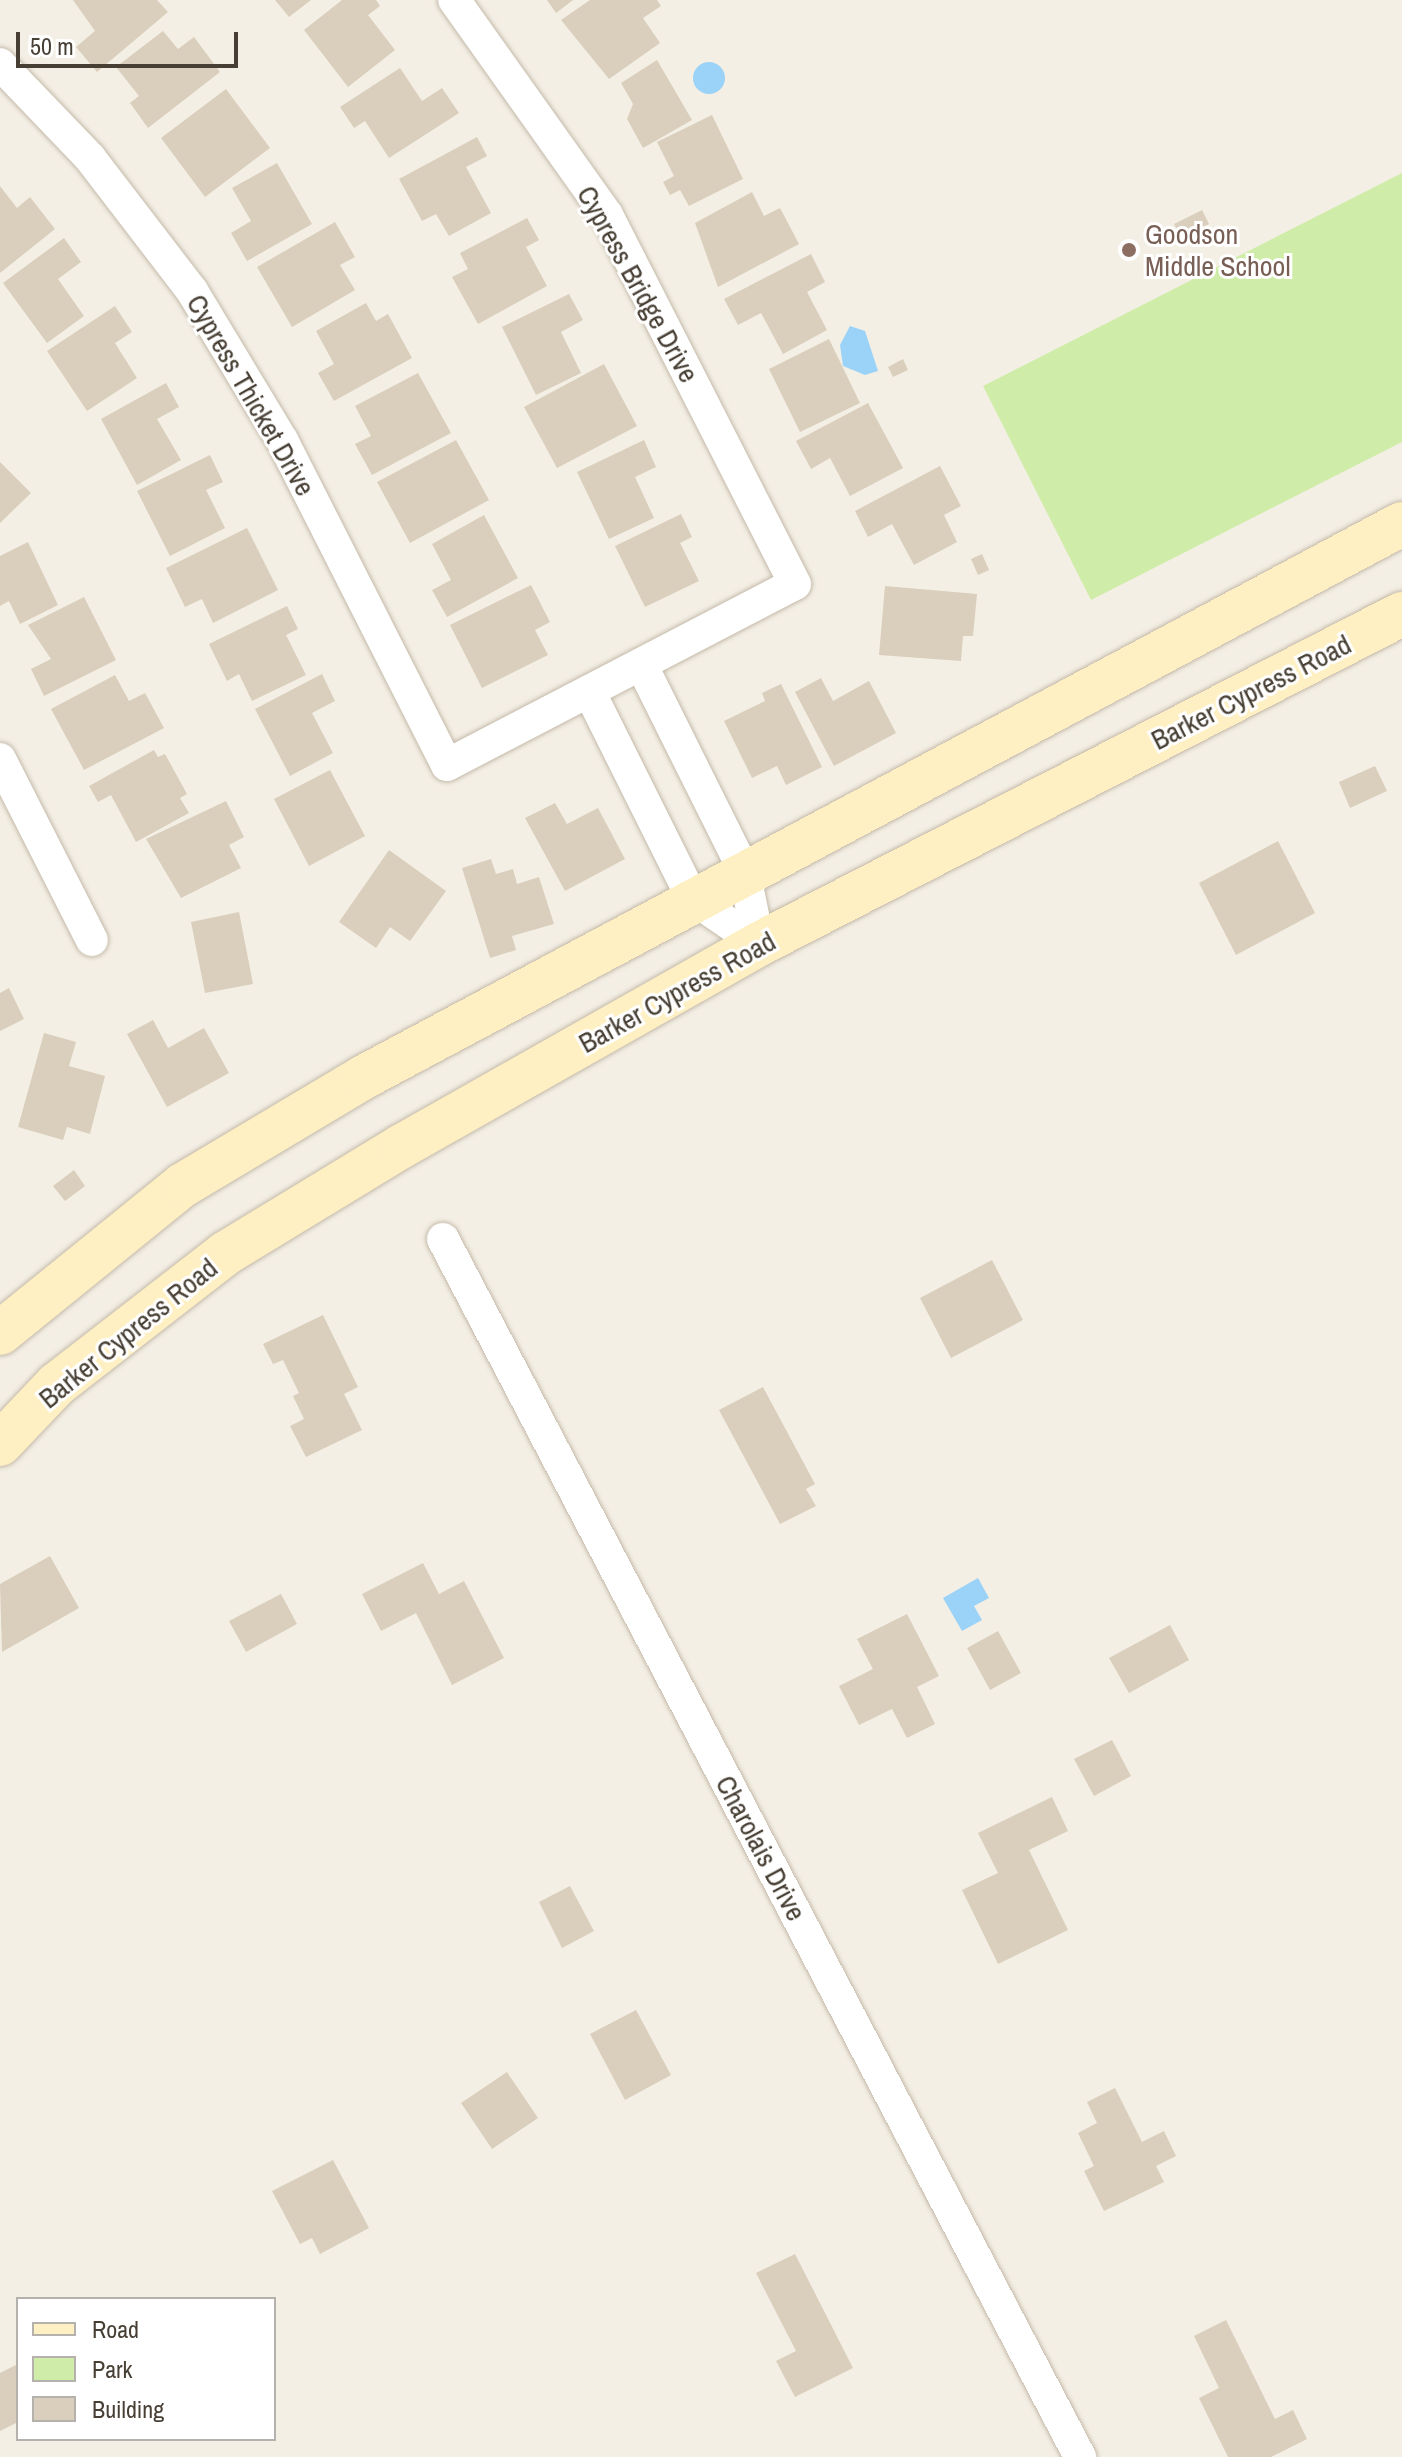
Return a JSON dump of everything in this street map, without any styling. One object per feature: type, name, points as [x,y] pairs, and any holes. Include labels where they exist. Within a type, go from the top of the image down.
[{"type":"main road","points":[[0,1333],[183,1185],[692,898],[1402,524]]},
{"type":"main road","name":"Barker Cypress Road","points":[[0,1444],[56,1385],[226,1253],[759,944],[1402,614]]},
{"type":"street","name":"Cypress Bridge Drive","points":[[454,0],[607,215],[795,584],[641,664]]},
{"type":"street","name":"Cypress Thicket Drive","points":[[0,64],[90,158],[192,291],[282,440],[447,765],[589,691]]},
{"type":"street","points":[[641,664],[744,871],[759,944],[692,898],[589,691],[641,664]]},
{"type":"street","points":[[0,759],[92,940]]},
{"type":"street","name":"Charolais Drive","points":[[443,1239],[1080,2457]]},
{"type":"green space","points":[[1402,173],[1402,442],[1091,600],[983,386]]},
{"type":"water","points":[[709,62],[720,67],[725,78],[720,89],[709,94],[698,89],[693,78],[698,67]]},
{"type":"water","points":[[850,326],[865,331],[878,371],[865,375],[843,366],[840,345]]},
{"type":"water","points":[[978,1578],[989,1598],[974,1606],[982,1620],[962,1631],[943,1598]]},
{"type":"building","points":[[73,0],[157,0],[168,12],[97,72],[76,47],[95,31]]},
{"type":"building","points":[[275,0],[311,0],[289,17]]},
{"type":"building","points":[[342,0],[376,0],[380,6],[368,15],[395,50],[348,87],[304,30]]},
{"type":"building","points":[[547,0],[573,0],[556,13]]},
{"type":"building","points":[[590,0],[657,0],[661,6],[643,18],[660,43],[609,79],[561,20]]},
{"type":"building","points":[[163,31],[178,49],[194,37],[220,72],[148,128],[130,103],[139,96],[116,67]]},
{"type":"building","points":[[657,60],[692,120],[643,148],[627,119],[633,104],[621,83]]},
{"type":"building","points":[[400,68],[422,101],[442,88],[459,113],[389,158],[365,121],[354,128],[340,107]]},
{"type":"building","points":[[226,89],[270,148],[205,197],[161,138]]},
{"type":"building","points":[[712,115],[743,179],[689,206],[680,190],[670,195],[663,182],[674,176],[657,142]]},
{"type":"building","points":[[477,137],[487,156],[466,167],[491,213],[449,236],[436,214],[422,221],[399,179]]},
{"type":"building","points":[[277,163],[312,224],[247,261],[231,233],[251,221],[232,188]]},
{"type":"building","points":[[0,186],[17,208],[30,197],[55,229],[0,273]]},
{"type":"building","points":[[752,192],[764,216],[780,208],[799,244],[718,287],[695,223]]},
{"type":"building","points":[[1202,210],[1209,224],[1181,238],[1174,224]]},
{"type":"building","points":[[527,218],[539,240],[526,247],[547,286],[478,324],[452,277],[468,269],[460,253]]},
{"type":"building","points":[[335,222],[355,257],[340,265],[355,290],[292,327],[257,267]]},
{"type":"building","points":[[64,238],[81,262],[58,279],[84,316],[47,343],[3,283]]},
{"type":"building","points":[[811,254],[825,282],[807,292],[827,330],[783,354],[761,313],[738,325],[724,299]]},
{"type":"building","points":[[569,294],[583,320],[561,332],[581,373],[536,395],[502,327]]},
{"type":"building","points":[[366,303],[376,321],[388,314],[412,358],[334,401],[318,373],[334,364],[316,331]]},
{"type":"building","points":[[115,306],[132,332],[115,343],[137,378],[87,411],[47,351]]},
{"type":"building","points":[[829,339],[860,403],[800,432],[769,369]]},
{"type":"building","points":[[903,359],[908,370],[893,377],[888,367]]},
{"type":"building","points":[[604,364],[637,426],[557,468],[524,407]]},
{"type":"building","points":[[418,373],[451,433],[372,475],[355,444],[371,436],[355,406]]},
{"type":"building","points":[[166,383],[179,407],[157,419],[181,460],[137,485],[101,419]]},
{"type":"building","points":[[868,403],[903,468],[850,496],[830,458],[811,469],[796,441]]},
{"type":"building","points":[[456,440],[489,500],[410,543],[377,482]]},
{"type":"building","points":[[644,440],[656,467],[635,477],[654,518],[609,539],[577,472]]},
{"type":"building","points":[[210,455],[223,482],[206,490],[225,528],[170,556],[137,491]]},
{"type":"building","points":[[0,462],[31,493],[0,523]]},
{"type":"building","points":[[940,466],[961,506],[944,515],[957,542],[914,565],[892,524],[868,537],[855,511]]},
{"type":"building","points":[[681,514],[692,537],[680,543],[699,581],[645,607],[615,546]]},
{"type":"building","points":[[484,515],[518,578],[447,617],[432,590],[451,580],[432,544]]},
{"type":"building","points":[[247,528],[278,590],[213,623],[202,599],[185,607],[166,568]]},
{"type":"building","points":[[28,542],[58,605],[20,624],[9,601],[0,606],[0,556]]},
{"type":"building","points":[[982,554],[989,570],[978,575],[971,559]]},
{"type":"building","points":[[531,585],[550,622],[535,630],[548,655],[482,688],[450,625]]},
{"type":"building","points":[[885,586],[977,594],[973,636],[963,636],[961,661],[879,655]]},
{"type":"building","points":[[84,597],[116,660],[44,696],[31,669],[51,659],[28,625]]},
{"type":"building","points":[[287,606],[298,629],[286,635],[306,675],[252,701],[239,674],[227,681],[209,644]]},
{"type":"building","points":[[322,674],[335,701],[312,713],[333,753],[290,776],[255,709]]},
{"type":"building","points":[[115,675],[129,701],[145,693],[164,728],[84,770],[51,709]]},
{"type":"building","points":[[821,678],[833,701],[869,681],[896,733],[834,766],[795,692]]},
{"type":"building","points":[[781,684],[822,767],[786,785],[777,766],[752,778],[724,721],[765,701],[762,693]]},
{"type":"building","points":[[154,750],[158,757],[165,754],[187,794],[180,798],[189,813],[136,842],[111,795],[98,802],[89,786]]},
{"type":"building","points":[[1375,766],[1387,791],[1350,808],[1339,782]]},
{"type":"building","points":[[330,770],[365,836],[309,866],[274,799]]},
{"type":"building","points":[[226,801],[244,837],[229,845],[241,868],[181,898],[146,839]]},
{"type":"building","points":[[555,803],[567,824],[598,808],[625,859],[565,891],[525,818]]},
{"type":"building","points":[[1278,841],[1315,913],[1236,955],[1199,883]]},
{"type":"building","points":[[389,850],[446,891],[410,941],[390,927],[376,948],[339,922]]},
{"type":"building","points":[[491,859],[496,874],[513,869],[517,884],[539,877],[554,924],[512,936],[516,950],[490,958],[462,868]]},
{"type":"building","points":[[239,912],[253,984],[205,993],[191,922]]},
{"type":"building","points":[[9,988],[24,1019],[0,1031],[0,993]]},
{"type":"building","points":[[153,1020],[168,1048],[204,1028],[229,1073],[167,1107],[127,1034]]},
{"type":"building","points":[[44,1033],[76,1042],[69,1066],[105,1076],[90,1134],[67,1127],[63,1140],[18,1127]]},
{"type":"building","points":[[74,1170],[85,1186],[65,1201],[53,1186]]},
{"type":"building","points":[[992,1260],[1023,1320],[951,1358],[920,1298]]},
{"type":"building","points":[[323,1315],[358,1387],[344,1394],[362,1430],[306,1457],[290,1426],[304,1419],[293,1396],[299,1393],[283,1360],[273,1364],[263,1344]]},
{"type":"building","points":[[763,1387],[815,1484],[806,1489],[816,1506],[780,1524],[719,1410]]},
{"type":"building","points":[[50,1556],[79,1608],[2,1652],[0,1584]]},
{"type":"building","points":[[423,1563],[439,1594],[464,1581],[504,1658],[452,1685],[416,1613],[381,1631],[362,1594]]},
{"type":"building","points":[[281,1594],[297,1624],[246,1652],[229,1621]]},
{"type":"building","points":[[907,1614],[939,1676],[917,1687],[935,1724],[907,1738],[892,1709],[859,1725],[839,1686],[873,1669],[857,1639]]},
{"type":"building","points":[[1170,1625],[1189,1660],[1129,1693],[1109,1658]]},
{"type":"building","points":[[998,1631],[1021,1673],[990,1690],[967,1648]]},
{"type":"building","points":[[1112,1740],[1131,1776],[1094,1796],[1074,1759]]},
{"type":"building","points":[[1052,1797],[1068,1831],[1029,1850],[1068,1930],[998,1964],[962,1890],[998,1873],[978,1833]]},
{"type":"building","points":[[570,1886],[594,1931],[562,1948],[539,1902]]},
{"type":"building","points":[[636,2010],[671,2075],[625,2100],[590,2034]]},
{"type":"building","points":[[507,2072],[538,2118],[492,2149],[461,2103]]},
{"type":"building","points":[[1115,2088],[1142,2142],[1164,2131],[1176,2156],[1156,2166],[1164,2182],[1104,2211],[1084,2171],[1094,2166],[1078,2133],[1097,2123],[1087,2102]]},
{"type":"building","points":[[333,2160],[369,2228],[320,2254],[312,2238],[300,2244],[272,2191]]},
{"type":"building","points":[[795,2254],[853,2368],[795,2397],[776,2361],[796,2351],[756,2273]]},
{"type":"building","points":[[1226,2320],[1275,2419],[1293,2410],[1307,2439],[1271,2457],[1228,2457],[1199,2398],[1219,2388],[1194,2336]]},
{"type":"building","points":[[16,2365],[16,2423],[0,2431],[0,2373]]},
{"type":"place","name":"Goodson Middle School","points":[[1129,250]]}]
